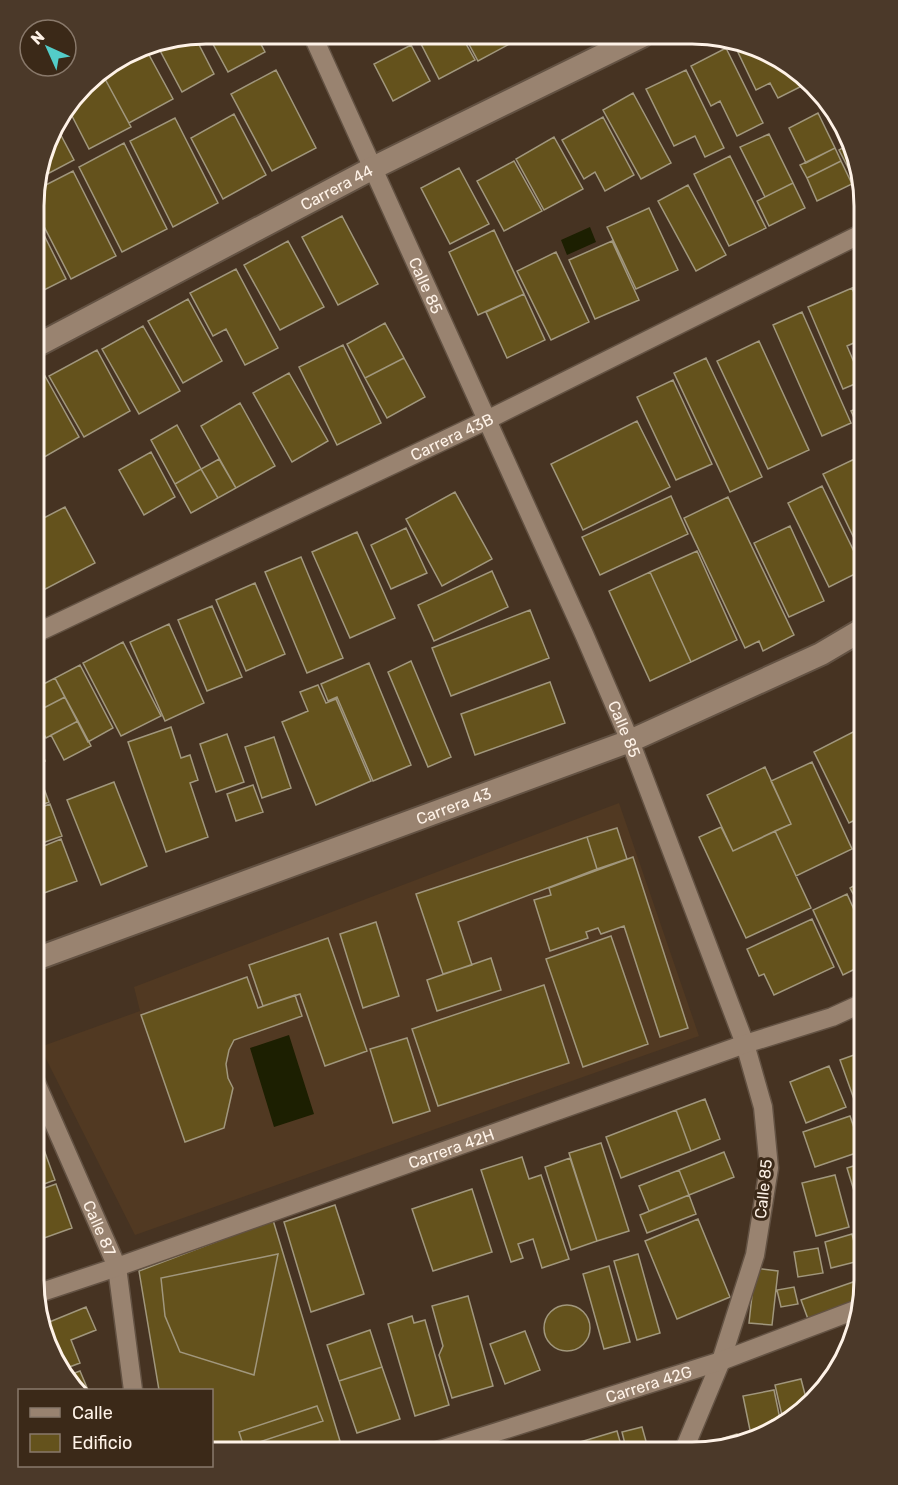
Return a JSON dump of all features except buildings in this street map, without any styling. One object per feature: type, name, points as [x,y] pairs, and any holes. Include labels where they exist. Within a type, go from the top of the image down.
[{"type":"street","name":"Calle 85","points":[[316,43],[584,634],[630,741],[745,1044],[763,1107],[769,1168],[754,1255],[721,1361],[687,1442]]},
{"type":"street","name":"Carrera 44","points":[[43,342],[373,168],[628,43]]},
{"type":"street","name":"Carrera 43B","points":[[43,630],[487,420],[854,237]]},
{"type":"street","name":"Carrera 43","points":[[43,956],[630,741],[821,654],[854,634]]},
{"type":"street","name":"Carrera 42H","points":[[44,1291],[745,1044],[832,1017],[854,1007]]},
{"type":"street","name":"Calle 87","points":[[43,1099],[117,1267],[133,1389]]},
{"type":"street","name":"Carrera 42G","points":[[465,1442],[721,1361],[851,1313]]},
{"type":"shaded area","points":[[590,227],[596,242],[567,255],[561,240]]},
{"type":"shaded area","points":[[619,803],[699,1036],[135,1235],[43,1053],[43,1046],[140,1011],[134,987]]},
{"type":"shaded area","points":[[289,1035],[314,1114],[274,1127],[250,1048]]}]
